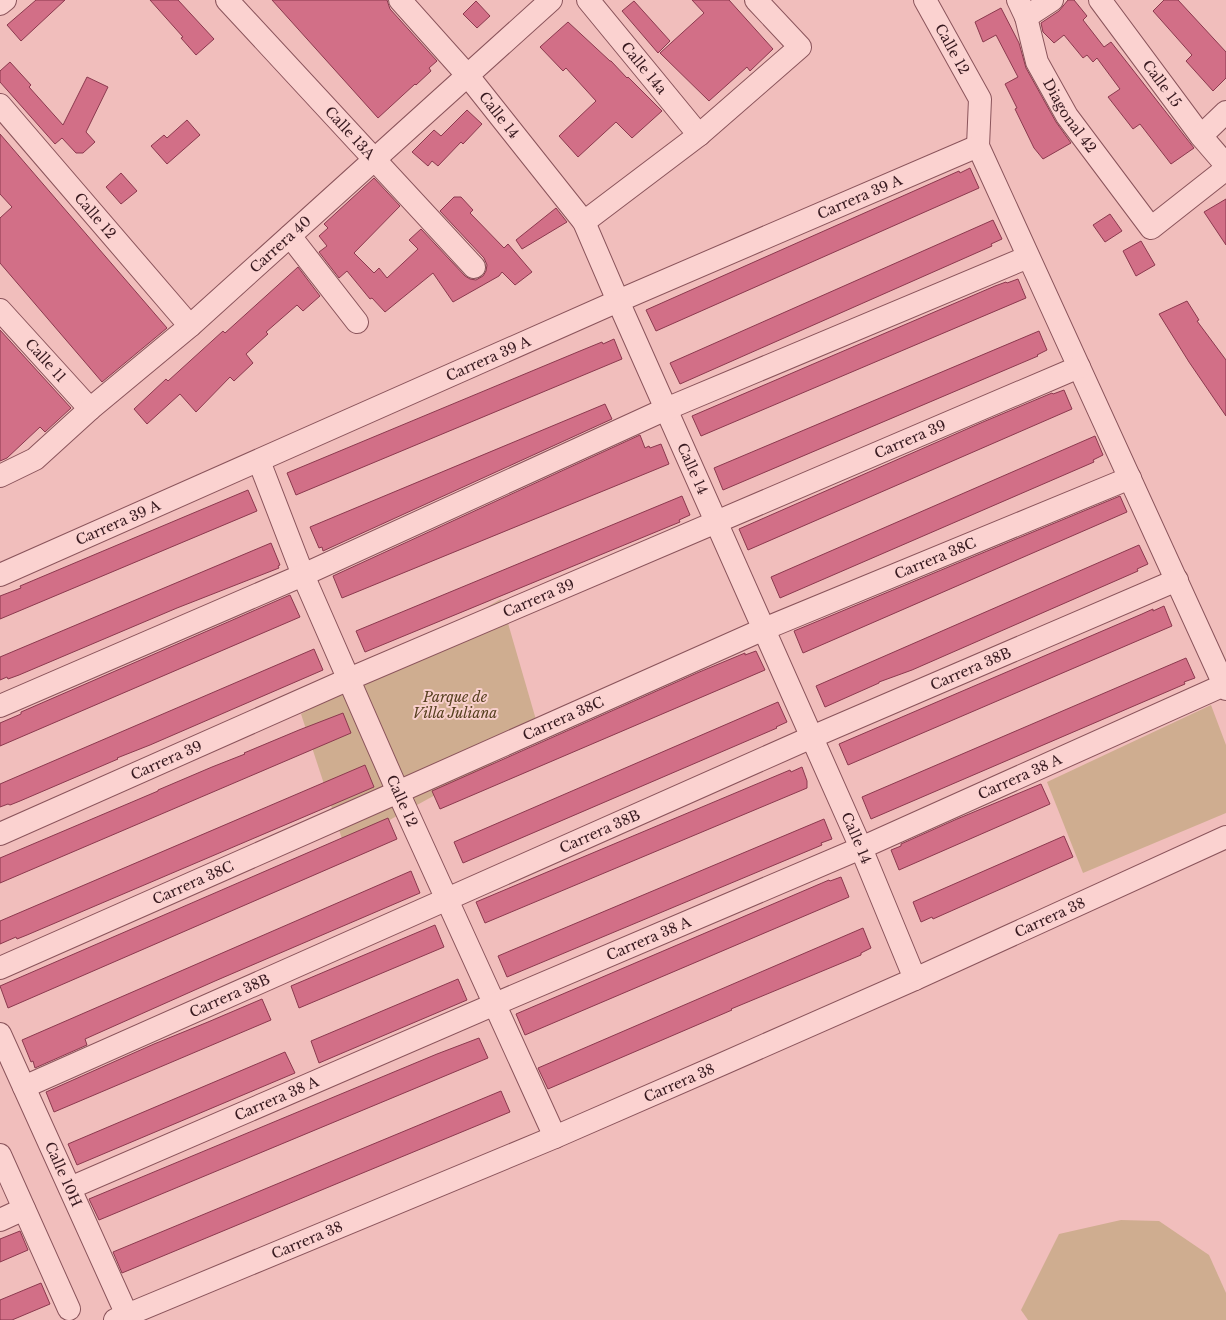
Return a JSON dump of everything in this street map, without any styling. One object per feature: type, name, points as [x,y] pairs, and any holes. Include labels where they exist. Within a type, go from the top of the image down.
[{"type":"street","points":[[0,4],[6,0]]},
{"type":"street","name":"Calle 13A","points":[[227,0],[474,267]]},
{"type":"street","name":"Calle 14","points":[[400,0],[468,76],[584,222],[861,848],[915,979]]},
{"type":"street","name":"Carrera 40","points":[[0,476],[35,459],[90,409],[190,326],[551,0]]},
{"type":"street","name":"Calle 14a","points":[[588,0],[699,135]]},
{"type":"street","points":[[584,222],[699,135],[800,46],[756,0]]},
{"type":"street","name":"Calle 12","points":[[925,0],[980,98],[978,146]]},
{"type":"street","name":"Diagonal 42","points":[[1052,0],[1022,8],[1037,62],[1067,116],[1151,228],[1226,167]]},
{"type":"street","name":"Calle 15","points":[[1100,0],[1226,167]]},
{"type":"street","name":"Calle 12","points":[[0,105],[190,326]]},
{"type":"street","points":[[1201,136],[1226,112]]},
{"type":"street","points":[[978,146],[1225,687]]},
{"type":"street","name":"Carrera 39 A","points":[[0,575],[618,301],[978,146]]},
{"type":"street","points":[[290,236],[357,322]]},
{"type":"street","points":[[0,706],[303,575],[666,409],[1028,257]]},
{"type":"street","name":"Calle 11","points":[[0,310],[90,409]]},
{"type":"street","name":"Carrera 39","points":[[0,834],[349,679],[1079,367]]},
{"type":"street","name":"Calle 12","points":[[259,460],[303,575],[398,792],[555,1137]]},
{"type":"street","name":"Carrera 38C","points":[[0,968],[764,629],[1130,478]]},
{"type":"street","name":"Carrera 38B","points":[[24,1087],[812,736],[1177,580]]},
{"type":"street","name":"Carrera 38 A","points":[[70,1188],[861,848],[1225,687]]},
{"type":"street","name":"Carrera 38","points":[[121,1317],[555,1137],[729,1062],[1226,837]]},
{"type":"street","name":"Calle 10H","points":[[0,1034],[70,1188],[121,1317]]},
{"type":"street","points":[[0,1155],[69,1309]]},
{"type":"street","points":[[0,1220],[24,1209]]},
{"type":"green space","name":"Parque de Villa Juliana","points":[[501,599],[541,737],[344,845],[301,714]]},
{"type":"green space","points":[[1211,705],[1226,745],[1226,813],[1083,873],[1047,782]]},
{"type":"green space","points":[[1121,1220],[1159,1221],[1209,1255],[1226,1293],[1226,1320],[1028,1320],[1021,1310],[1059,1234]]},
{"type":"building","points":[[36,0],[65,0],[21,41],[7,25]]},
{"type":"building","points":[[150,0],[178,0],[214,39],[196,55],[181,38],[183,37]]},
{"type":"building","points":[[272,0],[387,0],[390,9],[437,61],[429,68],[431,71],[378,118]]},
{"type":"building","points":[[692,0],[729,0],[773,49],[750,71],[747,67],[709,101],[660,53],[704,13]]},
{"type":"building","points":[[1068,0],[1074,0],[1087,16],[1083,20],[1104,47],[1111,42],[1194,148],[1171,164],[1140,124],[1133,129],[1108,97],[1120,89],[1097,58],[1093,62],[1087,55],[1083,58],[1064,35],[1054,43],[1043,32],[1041,23],[1059,11]]},
{"type":"building","points":[[1164,0],[1178,0],[1226,52],[1226,78],[1213,91],[1186,61],[1192,55],[1153,11]]},
{"type":"building","points":[[476,1],[490,16],[477,28],[463,14]]},
{"type":"building","points":[[634,1],[670,41],[658,53],[622,11]]},
{"type":"building","points":[[1001,8],[1019,43],[1026,68],[1056,122],[1071,143],[1043,159],[1034,148],[1005,84],[1018,77],[996,35],[983,42],[975,22]]},
{"type":"building","points":[[568,22],[662,111],[632,138],[616,122],[578,157],[559,136],[596,101],[566,68],[563,71],[540,47]]},
{"type":"building","points":[[10,62],[31,85],[29,87],[63,125],[87,77],[108,87],[86,132],[95,142],[83,153],[76,153],[62,138],[55,144],[0,82],[0,71]]},
{"type":"building","points":[[467,110],[482,124],[438,166],[432,161],[428,166],[412,152],[434,130],[441,136]]},
{"type":"building","points":[[187,120],[200,135],[167,164],[151,146],[164,135],[167,138]]},
{"type":"building","points":[[0,134],[167,328],[102,382],[0,263],[0,218],[12,207],[0,194]]},
{"type":"building","points":[[970,168],[979,188],[656,331],[646,310],[959,171],[960,173]]},
{"type":"building","points":[[121,173],[137,191],[121,204],[106,187]]},
{"type":"building","points":[[374,178],[400,206],[354,253],[374,273],[379,268],[387,278],[418,249],[409,240],[421,229],[465,276],[476,280],[483,276],[487,265],[484,258],[440,211],[454,197],[461,197],[473,210],[470,213],[504,248],[508,244],[532,272],[515,285],[502,272],[499,276],[453,302],[433,273],[385,312],[372,298],[370,299],[347,271],[339,278],[319,252],[327,246],[319,236],[328,228],[324,224]]},
{"type":"building","points":[[1226,199],[1226,245],[1204,212]]},
{"type":"building","points":[[556,208],[567,222],[522,249],[516,240]]},
{"type":"building","points":[[1110,214],[1122,231],[1105,242],[1093,225]]},
{"type":"building","points":[[993,220],[1002,239],[991,244],[992,246],[680,384],[670,363]]},
{"type":"building","points":[[1141,241],[1155,265],[1136,276],[1123,251]]},
{"type":"building","points":[[298,267],[320,296],[303,311],[297,305],[266,332],[268,334],[246,354],[253,363],[234,381],[230,377],[196,412],[180,394],[147,424],[134,409],[223,331],[225,333]]},
{"type":"building","points":[[1018,279],[1026,298],[701,436],[692,416],[995,286]]},
{"type":"building","points":[[1187,301],[1199,320],[1197,321],[1226,360],[1226,416],[1159,314]]},
{"type":"building","points":[[0,330],[71,408],[45,432],[40,427],[7,458],[0,461]]},
{"type":"building","points":[[1039,331],[1047,350],[1038,356],[723,490],[714,468]]},
{"type":"building","points":[[614,339],[622,359],[296,495],[287,473],[580,351]]},
{"type":"building","points":[[1064,390],[1072,409],[748,550],[739,529],[983,422],[1052,393]]},
{"type":"building","points":[[605,404],[612,419],[323,551],[322,547],[319,548],[310,527]]},
{"type":"building","points":[[640,435],[645,448],[661,444],[669,464],[342,598],[333,576]]},
{"type":"building","points":[[1095,436],[1103,455],[1093,460],[1094,462],[780,598],[771,577]]},
{"type":"building","points":[[248,490],[257,511],[0,619],[0,596]]},
{"type":"building","points":[[682,496],[690,515],[679,520],[680,522],[365,652],[356,631]]},
{"type":"building","points":[[1120,496],[1127,512],[803,653],[794,631]]},
{"type":"building","points":[[271,543],[280,565],[278,566],[279,568],[177,608],[19,675],[0,680],[0,657]]},
{"type":"building","points":[[1139,545],[1148,564],[1137,569],[1138,571],[825,707],[816,686]]},
{"type":"building","points":[[290,595],[300,617],[0,746],[0,723],[21,714],[21,712]]},
{"type":"building","points":[[1164,606],[1172,626],[848,765],[839,744],[1153,609],[1153,611]]},
{"type":"building","points":[[314,649],[323,670],[20,801],[0,807],[0,784]]},
{"type":"building","points":[[756,651],[765,670],[440,809],[432,791],[697,673],[745,653],[745,655]]},
{"type":"building","points":[[1186,658],[1195,678],[1184,682],[1185,684],[871,819],[862,797]]},
{"type":"building","points":[[778,702],[787,722],[777,728],[463,863],[454,842]]},
{"type":"building","points":[[343,713],[351,733],[0,883],[0,858],[244,753]]},
{"type":"building","points":[[365,765],[374,787],[27,935],[17,939],[16,937],[0,944],[0,921]]},
{"type":"building","points":[[802,767],[807,781],[807,788],[485,923],[476,902],[790,770],[791,772]]},
{"type":"building","points":[[1041,784],[1050,804],[899,870],[891,850],[957,819]]},
{"type":"building","points":[[388,818],[397,839],[8,1008],[0,986]]},
{"type":"building","points":[[824,819],[832,839],[821,843],[822,845],[507,977],[498,956]]},
{"type":"building","points":[[1064,836],[1073,857],[933,919],[932,917],[921,922],[913,902]]},
{"type":"building","points":[[411,871],[420,893],[85,1039],[87,1045],[35,1068],[33,1061],[31,1062],[22,1040]]},
{"type":"building","points":[[841,877],[849,897],[525,1035],[516,1014],[829,880]]},
{"type":"building","points":[[435,925],[444,947],[299,1008],[291,986]]},
{"type":"building","points":[[863,928],[871,948],[861,953],[861,955],[731,1009],[548,1089],[538,1068]]},
{"type":"building","points":[[458,979],[467,1000],[319,1063],[311,1041]]},
{"type":"building","points":[[262,999],[271,1020],[54,1112],[46,1092]]},
{"type":"building","points":[[479,1038],[488,1058],[99,1220],[89,1199],[437,1054]]},
{"type":"building","points":[[285,1052],[295,1073],[77,1165],[68,1144]]},
{"type":"building","points":[[501,1091],[510,1112],[122,1273],[113,1252]]},
{"type":"building","points":[[20,1231],[28,1250],[0,1262],[0,1239]]},
{"type":"building","points":[[41,1283],[50,1304],[12,1320],[0,1320],[0,1300]]}]
